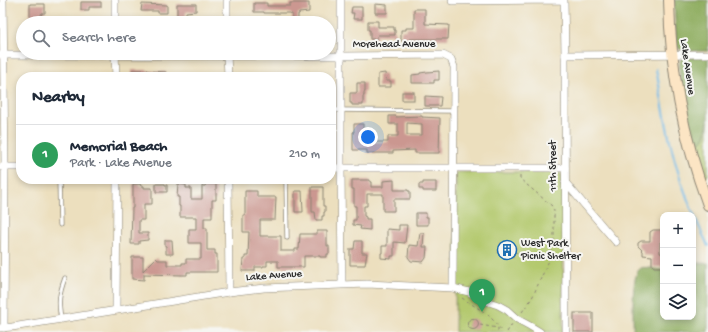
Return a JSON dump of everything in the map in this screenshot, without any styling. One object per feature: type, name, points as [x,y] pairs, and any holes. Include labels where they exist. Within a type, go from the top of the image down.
[{"type":"main road","name":"Lake Avenue","points":[[669,0],[672,54],[678,92],[695,168],[708,205]]},
{"type":"street","points":[[2,328],[3,0]]},
{"type":"street","points":[[115,0],[115,16]]},
{"type":"street","points":[[227,0],[227,16]]},
{"type":"street","points":[[341,0],[342,284]]},
{"type":"street","points":[[452,1],[564,0]]},
{"type":"street","name":"11th Street","points":[[564,0],[566,332]]},
{"type":"street","points":[[565,55],[708,54]]},
{"type":"street","name":"Morehead Avenue","points":[[2,55],[16,55]]},
{"type":"street","name":"Morehead Avenue","points":[[336,56],[443,55],[451,59],[454,67],[454,111]]},
{"type":"street","points":[[115,60],[116,72]]},
{"type":"street","points":[[227,60],[228,72]]},
{"type":"street","points":[[454,111],[456,289]]},
{"type":"street","points":[[2,167],[16,167]]},
{"type":"street","points":[[336,168],[565,168]]},
{"type":"street","points":[[565,182],[616,242]]},
{"type":"street","points":[[116,310],[117,184]]},
{"type":"street","points":[[228,184],[229,292]]},
{"type":"street","name":"Lake Avenue","points":[[2,328],[229,292],[264,288],[368,284],[456,289],[469,292],[483,300],[498,304],[507,310],[514,321],[530,326],[540,332]]},
{"type":"lane","points":[[336,110],[454,111]]},
{"type":"lane","points":[[59,184],[60,225]]},
{"type":"lane","points":[[286,184],[287,238]]},
{"type":"lane","points":[[61,319],[59,296],[65,278]]},
{"type":"path","points":[[507,332],[532,298],[551,256],[554,241],[554,211],[552,206],[520,179],[520,168]]},
{"type":"path","points":[[514,252],[523,254],[565,256]]},
{"type":"path","points":[[456,289],[463,300],[476,306],[493,320],[498,328],[503,332]]},
{"type":"path","points":[[480,325],[498,328]]},
{"type":"green space","points":[[674,0],[708,0],[708,51],[688,51],[677,47]]},
{"type":"green space","points":[[708,57],[708,121],[705,137],[698,143],[693,140],[686,111],[681,86],[680,65],[681,59]]},
{"type":"green space","points":[[708,121],[708,175],[704,179],[693,140],[700,142],[704,138]]},
{"type":"green space","points":[[557,172],[562,176],[564,201],[563,332],[455,332],[456,173]]},
{"type":"green space","points":[[696,263],[708,263],[708,332],[633,332],[633,298],[635,279],[641,268],[660,270],[660,320],[696,320]]},
{"type":"building","points":[[81,2],[101,2],[101,7],[89,7],[89,10],[81,10]]},
{"type":"building","points":[[254,3],[267,3],[267,6],[290,6],[290,3],[309,3],[309,12],[299,13],[298,16],[292,16],[290,13],[254,12]]},
{"type":"building","points":[[30,4],[45,4],[45,13],[42,13],[41,16],[30,16]]},
{"type":"building","points":[[142,4],[167,5],[167,13],[158,13],[158,11],[141,11]]},
{"type":"building","points":[[177,4],[196,4],[196,11],[186,12],[186,16],[177,16]]},
{"type":"building","points":[[375,4],[387,5],[387,13],[375,13]]},
{"type":"building","points":[[352,7],[362,7],[362,19],[353,19],[354,13],[351,13]]},
{"type":"building","points":[[414,9],[425,9],[425,24],[449,25],[448,39],[409,39],[409,41],[401,41],[401,30],[406,30],[406,28],[414,28]]},
{"type":"building","points":[[368,21],[378,21],[378,27],[394,27],[395,35],[378,35],[377,39],[370,39]]},
{"type":"building","points":[[132,70],[148,70],[166,72],[132,72]]},
{"type":"building","points":[[439,71],[439,80],[434,80],[434,83],[412,83],[412,75]]},
{"type":"building","points":[[385,73],[386,81],[391,81],[391,87],[378,87],[378,74]]},
{"type":"building","points":[[357,83],[365,83],[363,105],[352,105],[352,103],[350,103],[350,93],[357,93]]},
{"type":"building","points":[[402,92],[414,92],[414,100],[402,100]]},
{"type":"building","points":[[425,96],[441,97],[440,106],[425,106]]},
{"type":"building","points":[[389,116],[422,116],[440,118],[439,153],[415,153],[415,150],[393,151],[393,153],[367,153],[367,150],[353,150],[354,124],[363,124],[363,142],[388,142],[388,136],[398,136],[398,124],[389,124]],"holes":[[[407,123],[422,124],[422,135],[407,135]]]},
{"type":"building","points":[[352,180],[370,180],[371,187],[383,187],[383,181],[394,180],[394,190],[410,191],[410,199],[394,199],[394,211],[383,211],[383,194],[367,194],[367,206],[364,206],[364,216],[366,219],[370,219],[370,230],[360,229],[361,226],[353,225],[353,220],[356,220],[356,206],[354,206],[354,189],[352,189]]},
{"type":"building","points":[[423,182],[436,182],[436,191],[423,191],[423,189],[419,189],[419,184],[423,184]]},
{"type":"building","points":[[133,184],[140,184],[141,186],[144,186],[144,188],[152,188],[152,204],[144,204],[144,220],[139,220],[139,233],[148,233],[148,240],[139,241],[139,244],[131,244]]},
{"type":"building","points":[[156,184],[167,185],[167,192],[156,192]]},
{"type":"building","points":[[178,184],[186,185],[186,188],[191,188],[191,199],[202,199],[202,186],[205,186],[206,184],[216,184],[216,200],[212,200],[212,218],[204,218],[204,228],[207,228],[207,250],[215,250],[215,254],[217,254],[217,272],[187,272],[187,275],[144,274],[144,280],[132,279],[132,257],[143,257],[143,271],[156,258],[158,260],[167,260],[167,265],[182,265],[182,263],[186,263],[186,259],[201,259],[201,243],[189,243],[189,229],[196,229],[196,217],[180,217],[179,197],[177,197]]},
{"type":"building","points":[[312,187],[323,187],[323,206],[325,206],[325,212],[324,216],[322,216],[322,220],[316,220],[315,212],[312,212]]},
{"type":"building","points":[[245,191],[257,191],[257,197],[276,197],[275,220],[260,220],[260,236],[281,236],[281,251],[295,251],[295,249],[299,249],[300,234],[317,234],[317,231],[327,231],[327,246],[329,246],[329,254],[327,254],[327,257],[304,256],[304,267],[278,267],[278,261],[267,261],[267,266],[255,267],[255,271],[242,271],[243,259],[245,259],[245,256],[248,256],[249,232],[243,232]]},
{"type":"building","points":[[295,191],[302,191],[303,212],[295,212]]},
{"type":"building","points":[[416,213],[426,213],[426,217],[428,217],[428,225],[416,225]]},
{"type":"building","points":[[399,225],[407,225],[405,243],[394,242],[394,256],[391,256],[391,259],[381,258],[382,246],[387,246],[387,229],[399,230]]},
{"type":"building","points":[[653,230],[660,230],[660,267],[654,267],[652,265],[652,256],[643,255],[643,251],[638,246],[638,243],[641,241],[650,241],[650,232]]},
{"type":"building","points":[[420,233],[424,233],[423,247],[427,247],[426,258],[423,262],[411,261],[408,257],[409,245],[418,246]]},
{"type":"building","points":[[165,240],[172,240],[173,254],[166,254]]},
{"type":"building","points":[[355,241],[362,241],[362,253],[367,253],[365,265],[350,265],[350,249],[354,249]]},
{"type":"building","name":"West Park Picnic Shelter","points":[[501,243],[516,247],[513,257],[498,253]]},
{"type":"building","points":[[574,313],[593,313],[593,332],[574,332]]},
{"type":"building","points":[[473,318],[477,320],[479,324],[477,328],[473,330],[469,328],[467,324],[469,320]]},
{"type":"waterway","points":[[656,69],[675,162],[690,206],[708,246]]},
{"type":"place","name":"West Park Picnic Shelter","points":[[507,250]]},
{"type":"place","name":"Memorial Beach","points":[[482,312]]}]
